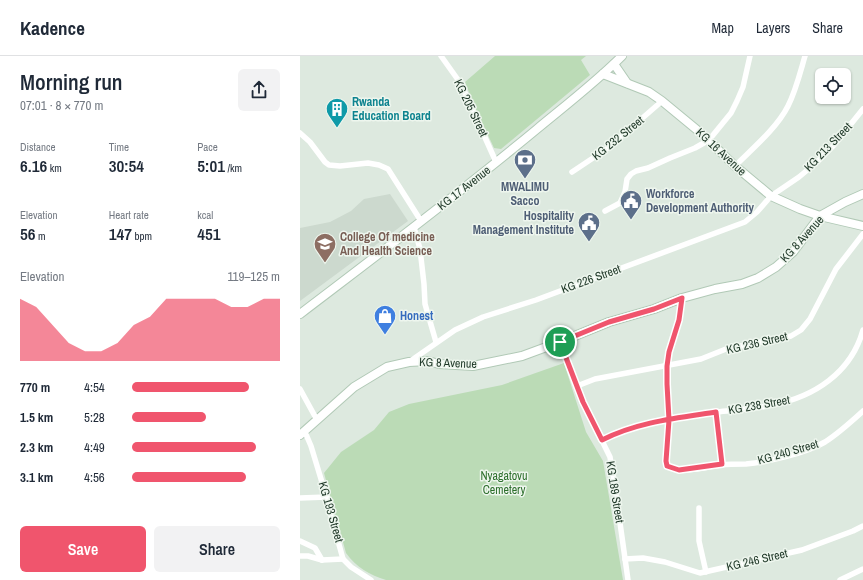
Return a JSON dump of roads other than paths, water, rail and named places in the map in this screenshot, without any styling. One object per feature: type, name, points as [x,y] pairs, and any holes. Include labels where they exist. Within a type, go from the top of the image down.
[{"type":"street","name":"KG 205 Street","points":[[441,56],[461,84],[496,162]]},
{"type":"street","name":"KG 17 Avenue","points":[[300,314],[414,228],[421,220],[496,162],[603,74],[622,56]]},
{"type":"street","points":[[605,211],[620,203],[625,192],[627,179],[631,174],[695,148],[709,140],[731,113],[737,101],[743,87],[750,56]]},
{"type":"street","points":[[735,166],[771,130],[788,107],[800,76],[805,56]]},
{"type":"street","points":[[614,64],[628,84]]},
{"type":"street","name":"KG 16 Avenue","points":[[603,74],[649,92],[662,101],[709,140],[735,166],[771,196],[820,216],[863,226]]},
{"type":"street","name":"KG 232 Street","points":[[572,172],[614,144],[662,101]]},
{"type":"street","name":"KG 213 Street","points":[[771,196],[799,177],[817,162],[834,145],[863,109]]},
{"type":"street","points":[[300,134],[310,142],[329,165],[340,166],[368,163],[379,165],[388,169],[421,220]]},
{"type":"street","name":"KG 8 Avenue","points":[[302,434],[354,387],[387,368],[409,362],[428,361],[439,364],[473,366],[522,356],[609,322],[654,309],[682,298],[715,289],[742,284],[758,278],[776,267],[793,252],[820,216],[863,194]]},
{"type":"street","name":"KG 226 Street","points":[[409,362],[455,330],[484,317],[536,300],[745,222],[757,212],[771,196]]},
{"type":"street","points":[[414,228],[420,249],[425,304],[436,342]]},
{"type":"street","name":"KG 236 Street","points":[[576,386],[595,379],[701,359],[726,349],[791,336],[802,330],[810,319],[836,268],[863,234]]},
{"type":"street","points":[[669,420],[667,366],[669,352],[679,320],[682,298]]},
{"type":"street","name":"KG 238 Street","points":[[602,440],[618,432],[634,427],[716,412],[772,405],[811,393],[832,379],[843,368],[860,342],[863,330]]},
{"type":"street","name":"KG 189 Street","points":[[560,342],[576,386],[610,457],[628,580]]},
{"type":"street","points":[[300,389],[317,420]]},
{"type":"street","name":"KG 240 Street","points":[[669,420],[666,461],[667,466],[679,470],[722,464],[746,464],[768,461],[804,450],[824,442],[850,424],[863,411]]},
{"type":"street","points":[[716,412],[722,464]]},
{"type":"street","name":"KG 193 Street","points":[[302,434],[311,446],[344,559],[351,567],[371,580]]},
{"type":"street","points":[[300,498],[327,497]]},
{"type":"street","points":[[699,508],[699,541],[706,572]]},
{"type":"street","name":"KG 246 Street","points":[[625,559],[643,558],[665,562],[694,572],[706,572],[802,550],[863,526]]},
{"type":"street","points":[[300,541],[315,548],[322,560]]},
{"type":"street","points":[[300,556],[308,556],[322,560],[344,559]]},
{"type":"street","points":[[840,580],[863,569]]},
{"type":"place","name":"Rwanda Education Board","points":[[337,128]]},
{"type":"place","name":"MWALIMU Sacco","points":[[525,180]]},
{"type":"place","name":"Workforce Development Authority","points":[[631,220]]},
{"type":"place","name":"Hospitality Management Institute","points":[[589,242]]},
{"type":"place","name":"College Of medicine And Health Science","points":[[325,264]]},
{"type":"place","name":"Honest","points":[[385,336]]},
{"type":"park label","name":"Nyagatovu Cemetery","points":[[504,483]]}]
